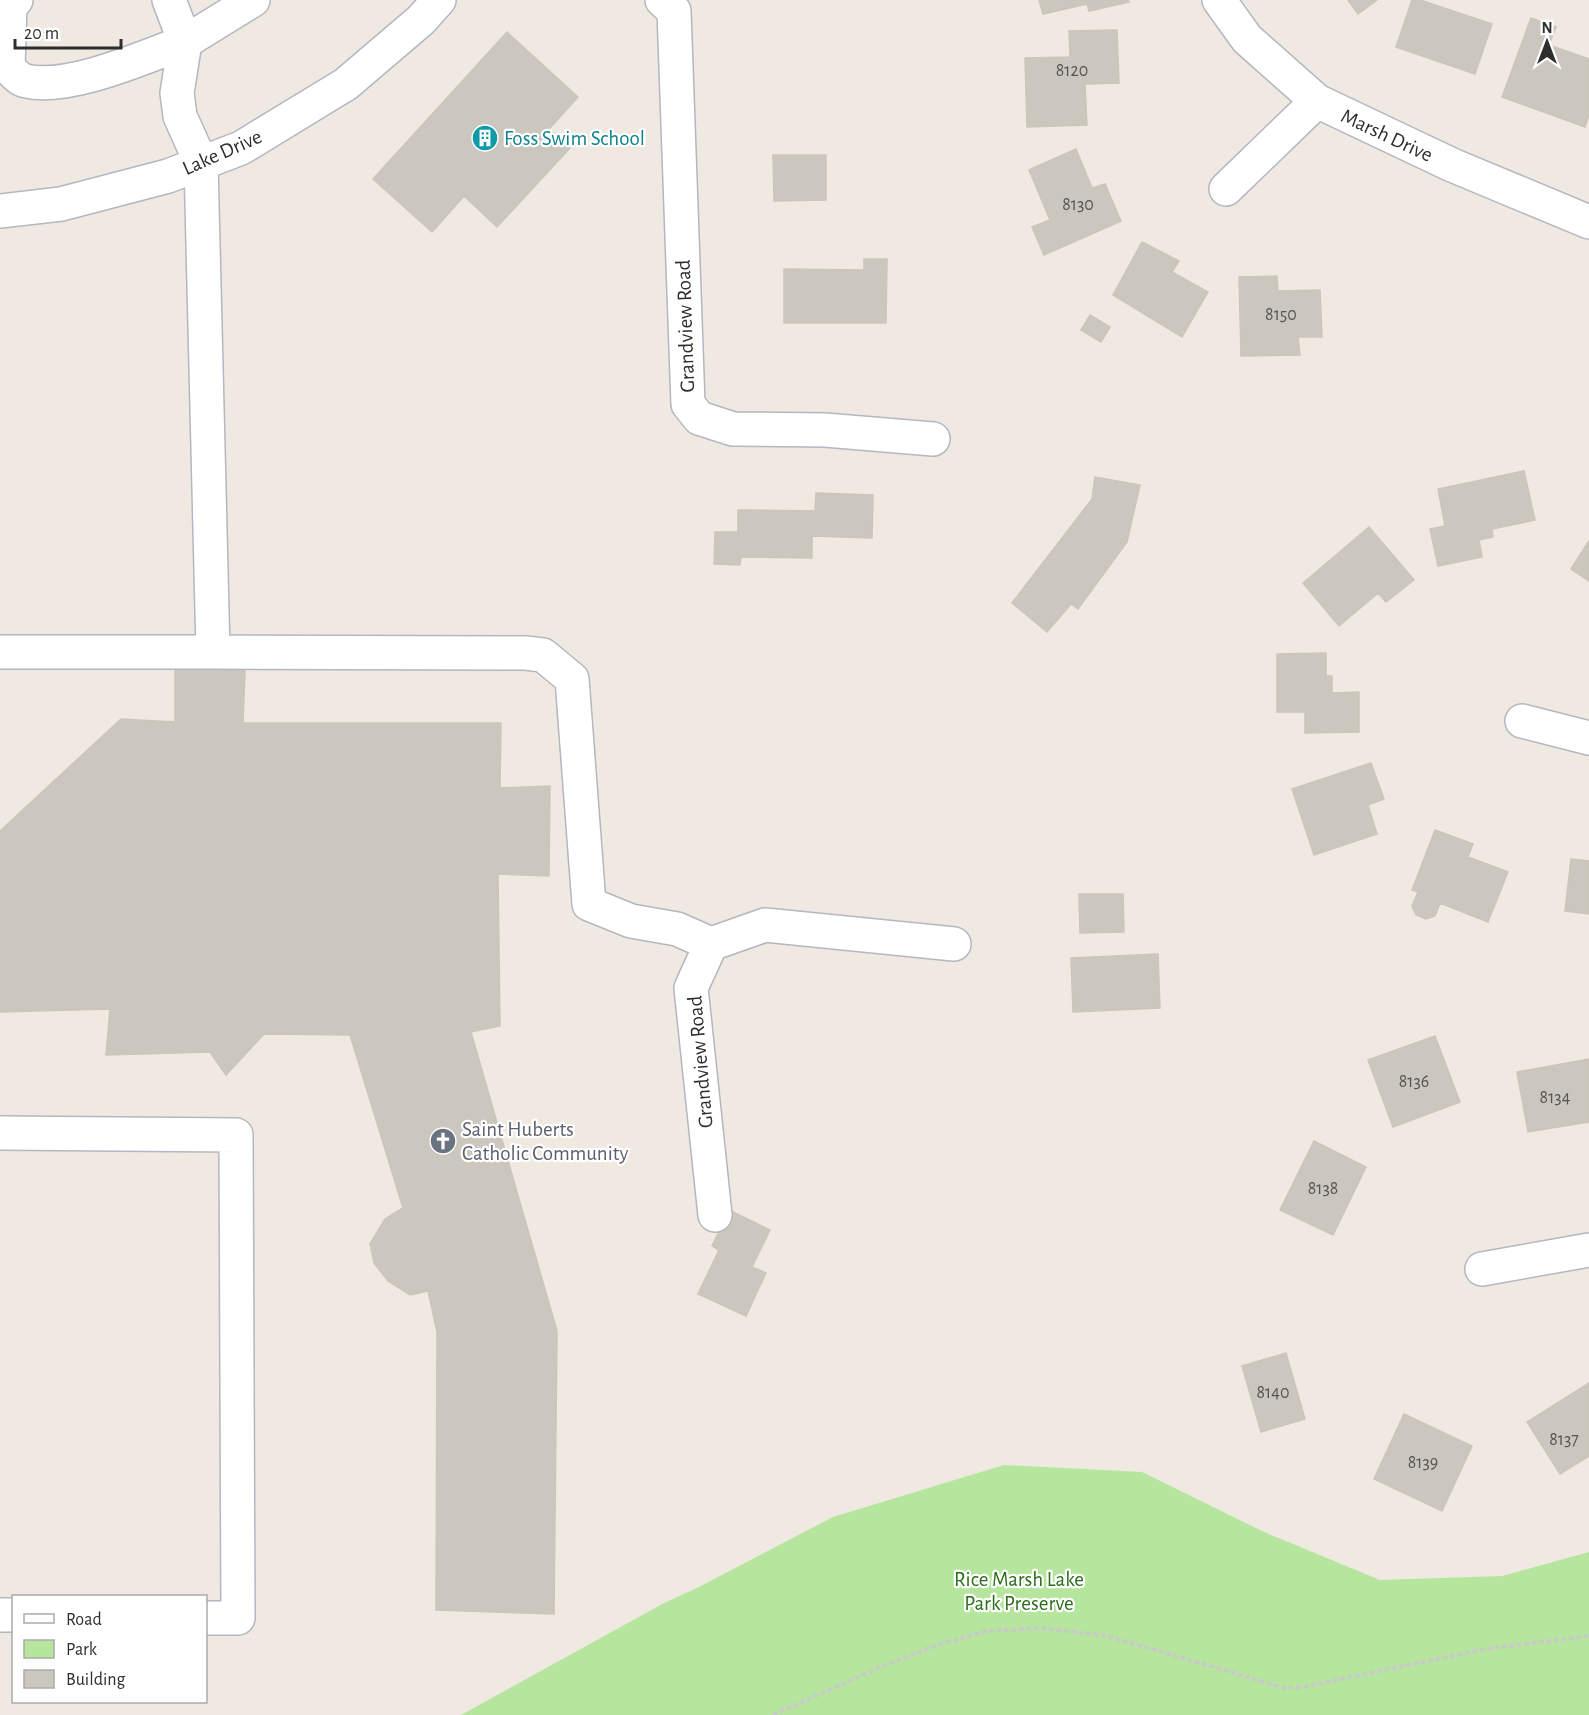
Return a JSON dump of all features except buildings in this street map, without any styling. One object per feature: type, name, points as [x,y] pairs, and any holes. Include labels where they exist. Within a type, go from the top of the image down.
[{"type":"street","points":[[16,0],[10,6],[8,67],[23,81],[50,83],[106,71],[185,42],[254,0]]},
{"type":"street","points":[[170,0],[185,42],[177,93],[180,116],[201,163],[213,652]]},
{"type":"street","name":"Lake Drive","points":[[0,211],[61,204],[168,176],[241,148],[346,84],[421,20],[439,0]]},
{"type":"street","name":"Grandview Road","points":[[662,0],[674,11],[688,404],[699,418],[733,429],[825,430],[933,439]]},
{"type":"street","name":"Marsh Drive","points":[[1219,0],[1247,39],[1317,101],[1452,165],[1589,222]]},
{"type":"street","points":[[1226,189],[1317,101]]},
{"type":"street","points":[[0,652],[514,653],[543,655],[573,679],[589,904],[631,921],[677,929],[711,944],[765,925],[954,944]]},
{"type":"street","points":[[1522,722],[1589,738]]},
{"type":"street","name":"Grandview Road","points":[[711,944],[692,988],[715,1215]]},
{"type":"street","points":[[0,1134],[236,1135],[237,1618],[207,1618]]},
{"type":"street","points":[[1482,1269],[1589,1250]]},
{"type":"path","points":[[773,1715],[878,1668],[927,1649],[987,1631],[1041,1628],[1107,1636],[1285,1688],[1303,1687],[1485,1649],[1589,1636]]},
{"type":"green space","name":"Rice Marsh Lake Park Preserve","points":[[1004,1465],[1142,1472],[1264,1532],[1380,1580],[1502,1576],[1589,1552],[1589,1715],[461,1715],[666,1602],[833,1517]]},
{"type":"place","name":"Foss Swim School","points":[[485,138]]},
{"type":"place","name":"Saint Huberts Catholic Community","points":[[443,1141]]}]
